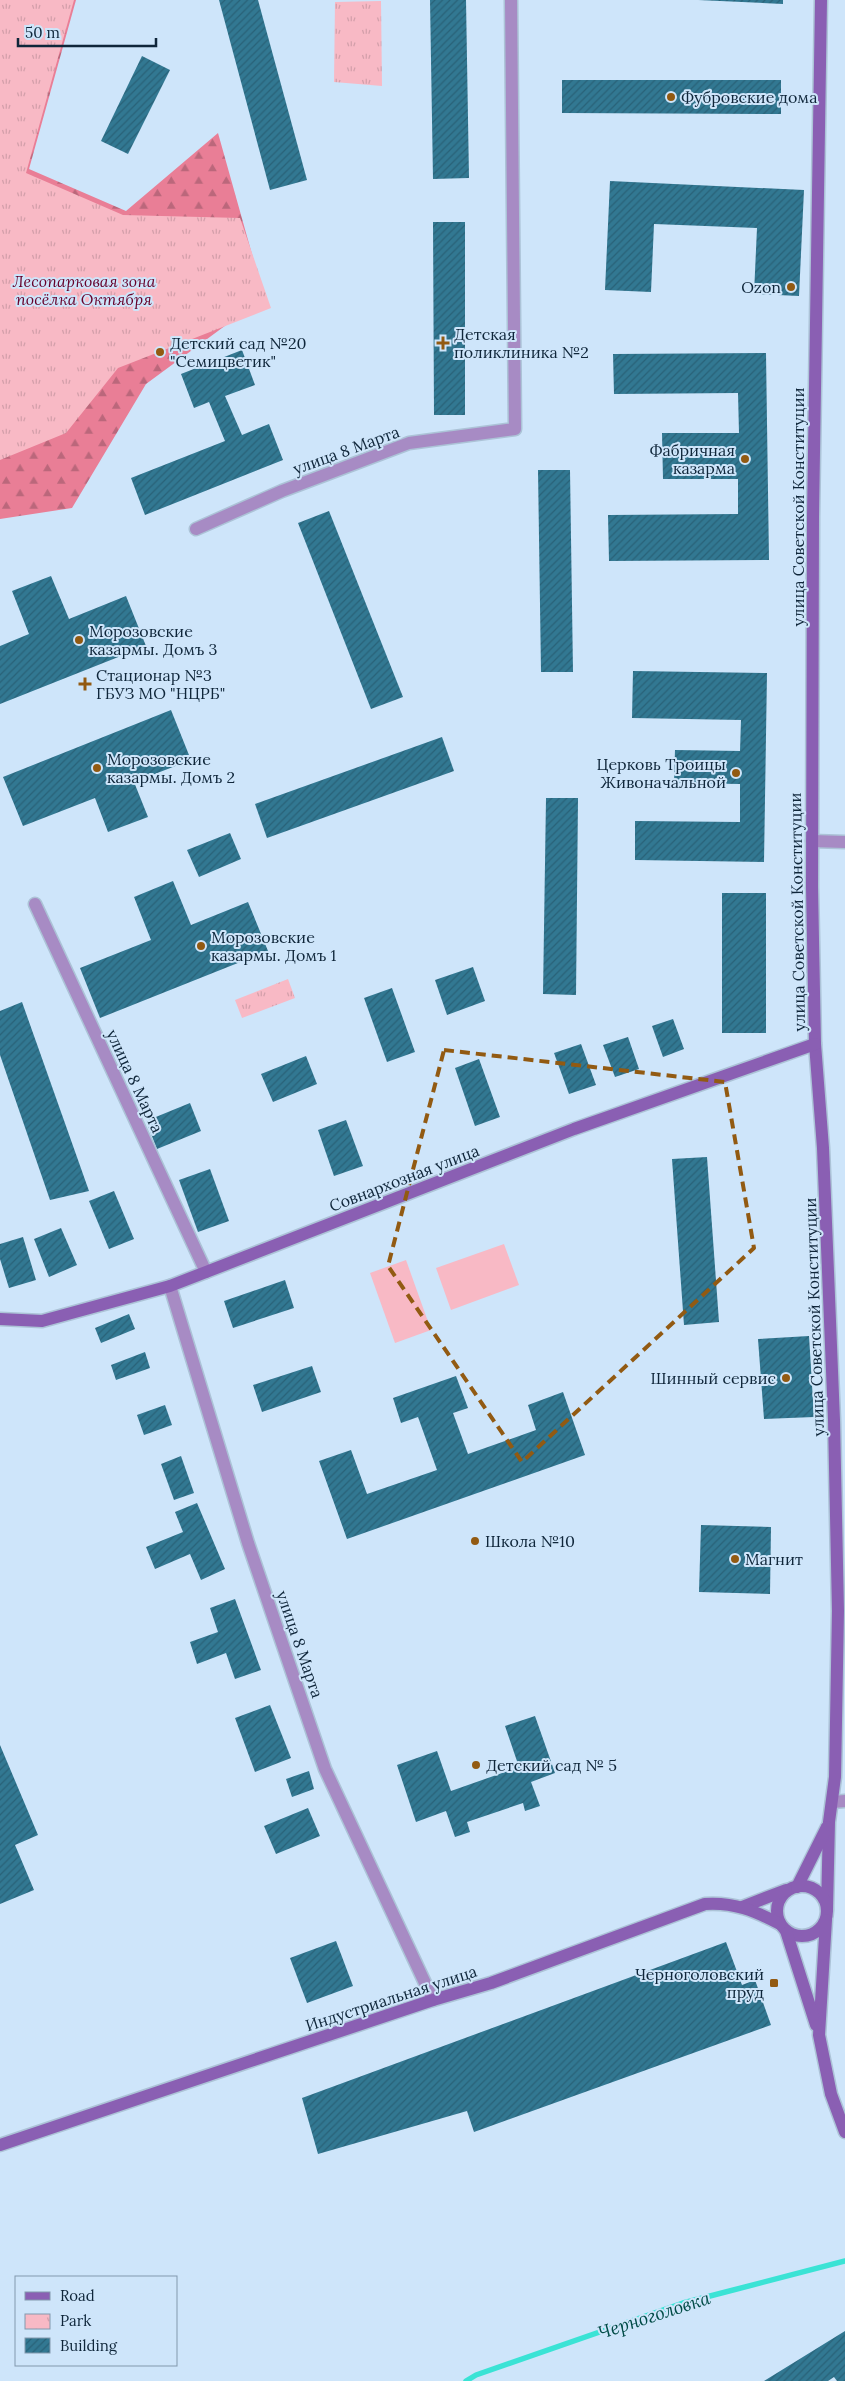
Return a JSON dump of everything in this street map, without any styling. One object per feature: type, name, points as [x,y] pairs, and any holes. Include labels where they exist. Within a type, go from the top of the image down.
[{"type":"street","name":"улица 8 Марта","points":[[196,529],[282,491],[409,443],[515,429],[511,0]]},
{"type":"street","name":"улица Советской Конституции","points":[[821,0],[813,517],[812,840],[815,1044],[823,1148],[838,1508],[839,1802],[829,1822]]},
{"type":"street","points":[[812,840],[845,842]]},
{"type":"street","name":"улица 8 Марта","points":[[35,904],[206,1272]]},
{"type":"street","name":"Совнархозная улица","points":[[0,1320],[42,1321],[170,1286],[574,1129],[815,1044]]},
{"type":"street","name":"улица 8 Марта","points":[[170,1286],[248,1543],[325,1769],[433,2000]]},
{"type":"street","points":[[794,1888],[829,1822]]},
{"type":"street","points":[[819,2035],[829,1822]]},
{"type":"street","points":[[742,1907],[783,1927],[801,1936],[809,1936],[822,1927],[826,1915],[825,1901],[814,1889],[794,1888],[784,1893],[777,1908],[783,1927],[819,2035],[831,2094],[845,2132]]},
{"type":"street","name":"Индустриальная улица","points":[[0,2145],[433,2000],[491,1983],[705,1904],[725,1903],[742,1907],[794,1888]]},
{"type":"highlighted area","points":[[444,1050],[725,1082],[754,1248],[522,1462],[388,1266]]},
{"type":"green space","name":"Лесопарковая зона посёлка Октября","points":[[0,0],[76,0],[29,169],[126,211],[218,133],[264,297],[146,384],[72,508],[0,519]]},
{"type":"green space","name":"Лесопарковая зона посёлка Октября","points":[[0,0],[74,0],[26,173],[123,215],[240,218],[271,308],[118,368],[66,433],[0,460]]},
{"type":"green space","points":[[381,1],[382,86],[334,82],[335,2]]},
{"type":"green space","points":[[288,979],[295,998],[242,1018],[235,1000]]},
{"type":"green space","points":[[504,1244],[519,1285],[451,1310],[436,1268]]},
{"type":"green space","points":[[406,1260],[431,1330],[395,1343],[370,1273]]},
{"type":"building","points":[[219,0],[258,0],[307,180],[270,190]]},
{"type":"building","points":[[430,0],[466,0],[469,178],[433,179]]},
{"type":"building","points":[[698,0],[783,0],[783,4]]},
{"type":"building","points":[[142,56],[170,70],[128,154],[101,141]]},
{"type":"building","name":"Фубровские дома","points":[[562,80],[781,80],[781,114],[562,113]]},
{"type":"building","points":[[610,181],[804,190],[799,296],[754,294],[757,228],[654,224],[651,292],[605,290]]},
{"type":"building","points":[[433,222],[465,222],[465,415],[434,415]]},
{"type":"building","name":"Детский сад №20 \"Семицветик\"","points":[[242,350],[255,385],[225,396],[242,435],[269,424],[283,460],[145,515],[131,478],[225,441],[209,402],[194,408],[181,374]]},
{"type":"building","points":[[766,353],[769,560],[609,561],[608,515],[738,514],[738,479],[663,479],[662,433],[739,433],[738,393],[614,394],[613,354]]},
{"type":"building","points":[[538,470],[570,470],[573,672],[541,672]]},
{"type":"building","points":[[329,511],[403,697],[371,709],[298,523]]},
{"type":"building","name":"Морозовские казармы. Домъ 3","points":[[51,576],[69,619],[126,596],[146,646],[0,704],[0,646],[29,634],[12,591]]},
{"type":"building","points":[[633,671],[767,673],[764,862],[635,860],[635,821],[740,822],[740,784],[674,783],[675,750],[740,751],[741,720],[632,718]]},
{"type":"building","name":"Морозовские казармы. Домъ 2","points":[[171,710],[191,760],[134,782],[148,817],[108,832],[95,798],[23,826],[3,777]]},
{"type":"building","points":[[442,737],[454,771],[267,838],[255,804]]},
{"type":"building","points":[[546,798],[578,798],[576,995],[543,994]]},
{"type":"building","points":[[230,833],[241,859],[199,877],[187,850]]},
{"type":"building","name":"Морозовские казармы. Домъ 1","points":[[173,881],[191,925],[248,902],[268,951],[100,1018],[80,968],[151,940],[134,897]]},
{"type":"building","points":[[722,893],[766,893],[766,1033],[722,1033]]},
{"type":"building","points":[[473,967],[485,1001],[447,1015],[435,980]]},
{"type":"building","points":[[392,988],[415,1052],[387,1062],[364,998]]},
{"type":"building","points":[[22,1002],[89,1191],[50,1200],[0,1055],[0,1011]]},
{"type":"building","points":[[673,1019],[684,1049],[663,1057],[652,1026]]},
{"type":"building","points":[[628,1037],[639,1069],[615,1077],[603,1045]]},
{"type":"building","points":[[581,1044],[596,1085],[569,1094],[554,1053]]},
{"type":"building","points":[[306,1056],[317,1084],[273,1102],[261,1074]]},
{"type":"building","points":[[479,1059],[500,1117],[475,1126],[455,1068]]},
{"type":"building","points":[[190,1103],[201,1131],[157,1149],[146,1121]]},
{"type":"building","points":[[346,1120],[363,1166],[334,1176],[318,1130]]},
{"type":"building","points":[[707,1157],[719,1322],[684,1325],[672,1159]]},
{"type":"building","points":[[210,1169],[229,1221],[198,1232],[179,1180]]},
{"type":"building","points":[[114,1191],[134,1239],[109,1249],[89,1201]]},
{"type":"building","points":[[61,1228],[77,1265],[49,1277],[34,1239]]},
{"type":"building","points":[[23,1237],[36,1280],[9,1288],[0,1259],[0,1244]]},
{"type":"building","points":[[285,1280],[294,1308],[233,1328],[224,1301]]},
{"type":"building","points":[[129,1314],[135,1329],[101,1343],[95,1328]]},
{"type":"building","name":"Шинный сервис","points":[[809,1336],[814,1417],[764,1419],[758,1339]]},
{"type":"building","points":[[145,1352],[150,1368],[116,1380],[111,1365]]},
{"type":"building","points":[[312,1366],[321,1392],[262,1412],[253,1385]]},
{"type":"building","points":[[456,1376],[468,1408],[453,1413],[468,1454],[536,1430],[528,1405],[563,1392],[585,1455],[347,1539],[319,1461],[351,1450],[367,1494],[437,1470],[418,1417],[401,1423],[393,1398]]},
{"type":"building","points":[[165,1405],[172,1425],[144,1435],[137,1415]]},
{"type":"building","points":[[181,1456],[194,1493],[174,1500],[161,1464]]},
{"type":"building","points":[[197,1503],[225,1569],[201,1580],[190,1554],[155,1569],[146,1547],[183,1532],[175,1512]]},
{"type":"building","name":"Магнит","points":[[701,1525],[771,1527],[770,1594],[699,1592]]},
{"type":"building","points":[[235,1599],[261,1670],[235,1679],[226,1653],[197,1664],[190,1642],[218,1632],[210,1608]]},
{"type":"building","points":[[270,1705],[291,1758],[255,1772],[235,1718]]},
{"type":"building","points":[[535,1716],[555,1773],[531,1782],[540,1806],[525,1811],[523,1803],[467,1822],[470,1832],[455,1837],[446,1811],[416,1822],[397,1765],[437,1751],[451,1791],[519,1767],[505,1726]]},
{"type":"building","points":[[0,1745],[38,1835],[15,1845],[34,1890],[0,1904]]},
{"type":"building","points":[[309,1771],[314,1789],[292,1797],[286,1779]]},
{"type":"building","points":[[308,1808],[320,1836],[276,1854],[264,1826]]},
{"type":"building","points":[[336,1941],[353,1986],[307,2003],[290,1958]]},
{"type":"building","points":[[726,1942],[742,1985],[755,1980],[771,2025],[474,2132],[467,2111],[318,2154],[302,2098]]},
{"type":"building","points":[[845,2331],[845,2381],[837,2381],[834,2377],[828,2381],[764,2381]]},
{"type":"waterway","name":"Черноголовка","points":[[466,2381],[476,2375],[683,2303],[845,2261]]},
{"type":"place","name":"Фубровские дома","points":[[671,97]]},
{"type":"place","name":"Ozon","points":[[791,287]]},
{"type":"place","name":"Детская поликлиника №2","points":[[443,343]]},
{"type":"place","name":"Детский сад №20 \"Семицветик\"","points":[[160,352]]},
{"type":"place","name":"Фабричная казарма","points":[[745,459]]},
{"type":"place","name":"Морозовские казармы. Домъ 3","points":[[79,640]]},
{"type":"place","name":"Стационар №3 ГБУЗ МО \"НЦРБ\"","points":[[85,684]]},
{"type":"place","name":"Морозовские казармы. Домъ 2","points":[[97,768]]},
{"type":"place","name":"Церковь Троицы Живоначальной","points":[[736,773]]},
{"type":"place","name":"Морозовские казармы. Домъ 1","points":[[201,946]]},
{"type":"place","name":"Шинный сервис","points":[[786,1378]]},
{"type":"place","name":"Школа №10","points":[[475,1541]]},
{"type":"place","name":"Магнит","points":[[735,1559]]},
{"type":"place","name":"Детский сад № 5","points":[[476,1765]]},
{"type":"place","name":"Черноголовский пруд","points":[[774,1983]]}]
